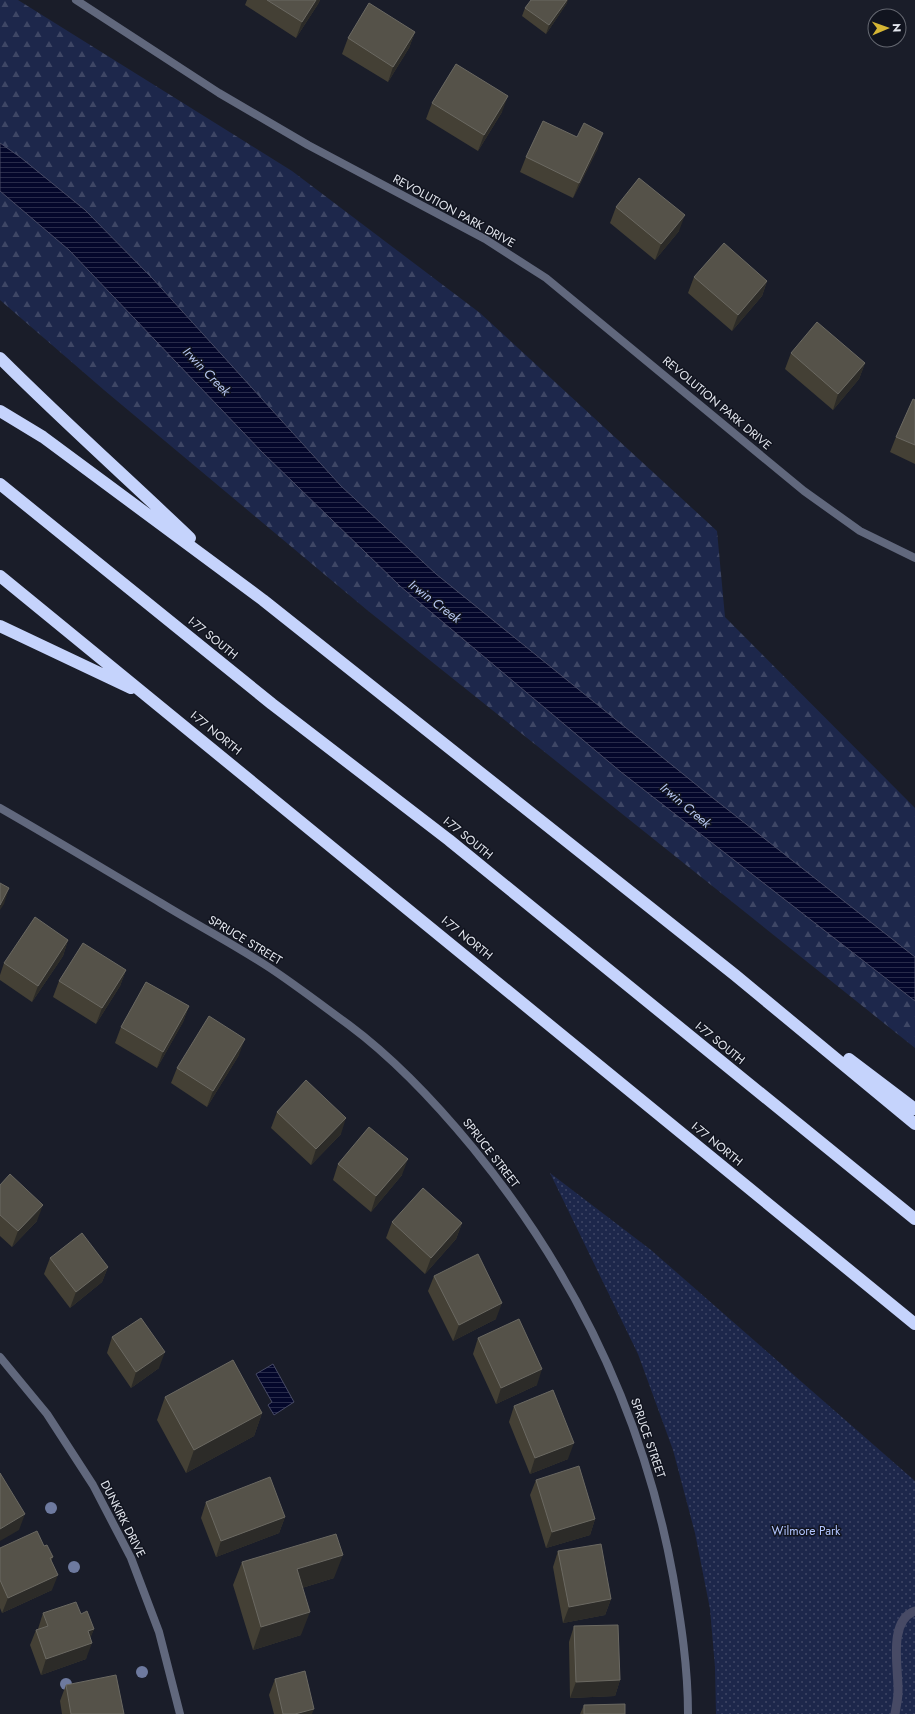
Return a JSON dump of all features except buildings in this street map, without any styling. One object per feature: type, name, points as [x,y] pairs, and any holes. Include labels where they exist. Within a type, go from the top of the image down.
[{"type":"highway","points":[[0,358],[59,416],[226,572]]},
{"type":"highway","points":[[0,411],[43,437],[263,600],[735,975],[915,1124]]},
{"type":"highway","name":"I-77 SOUTH","points":[[0,484],[272,704],[449,840],[915,1220]]},
{"type":"highway","name":"I-77 NORTH","points":[[0,576],[149,696],[915,1324]]},
{"type":"highway","points":[[0,626],[149,696]]},
{"type":"highway","points":[[735,975],[915,1109]]},
{"type":"street","name":"REVOLUTION PARK DRIVE","points":[[76,0],[219,93],[308,145],[485,239],[546,278],[804,491],[860,531],[915,558]]},
{"type":"street","name":"SPRUCE STREET","points":[[0,808],[271,969],[350,1026],[410,1077],[442,1111],[501,1182],[553,1259],[587,1320],[606,1360],[640,1444],[665,1530],[681,1619],[686,1670],[688,1714]]},
{"type":"street","name":"DUNKIRK DRIVE","points":[[0,1357],[47,1414],[93,1485],[125,1546],[159,1632],[180,1714]]},
{"type":"green space","points":[[0,0],[18,0],[292,171],[480,313],[717,531],[725,617],[915,808],[915,1048],[367,610],[104,390],[0,300]]},
{"type":"green space","name":"Wilmore Park","points":[[550,1173],[651,1250],[915,1481],[915,1714],[716,1714],[715,1667],[710,1609],[695,1533],[673,1450],[638,1354]]},
{"type":"water","name":"Irwin Creek","points":[[0,143],[20,157],[85,210],[153,279],[341,486],[436,574],[704,791],[915,957],[915,1001],[621,772],[400,586],[262,452],[69,250],[0,191]]},
{"type":"water","points":[[273,1364],[294,1402],[274,1415],[268,1405],[272,1402],[256,1374]]},
{"type":"waterway","points":[[895,1714],[898,1692],[896,1659],[898,1635],[906,1616],[915,1611]]}]
